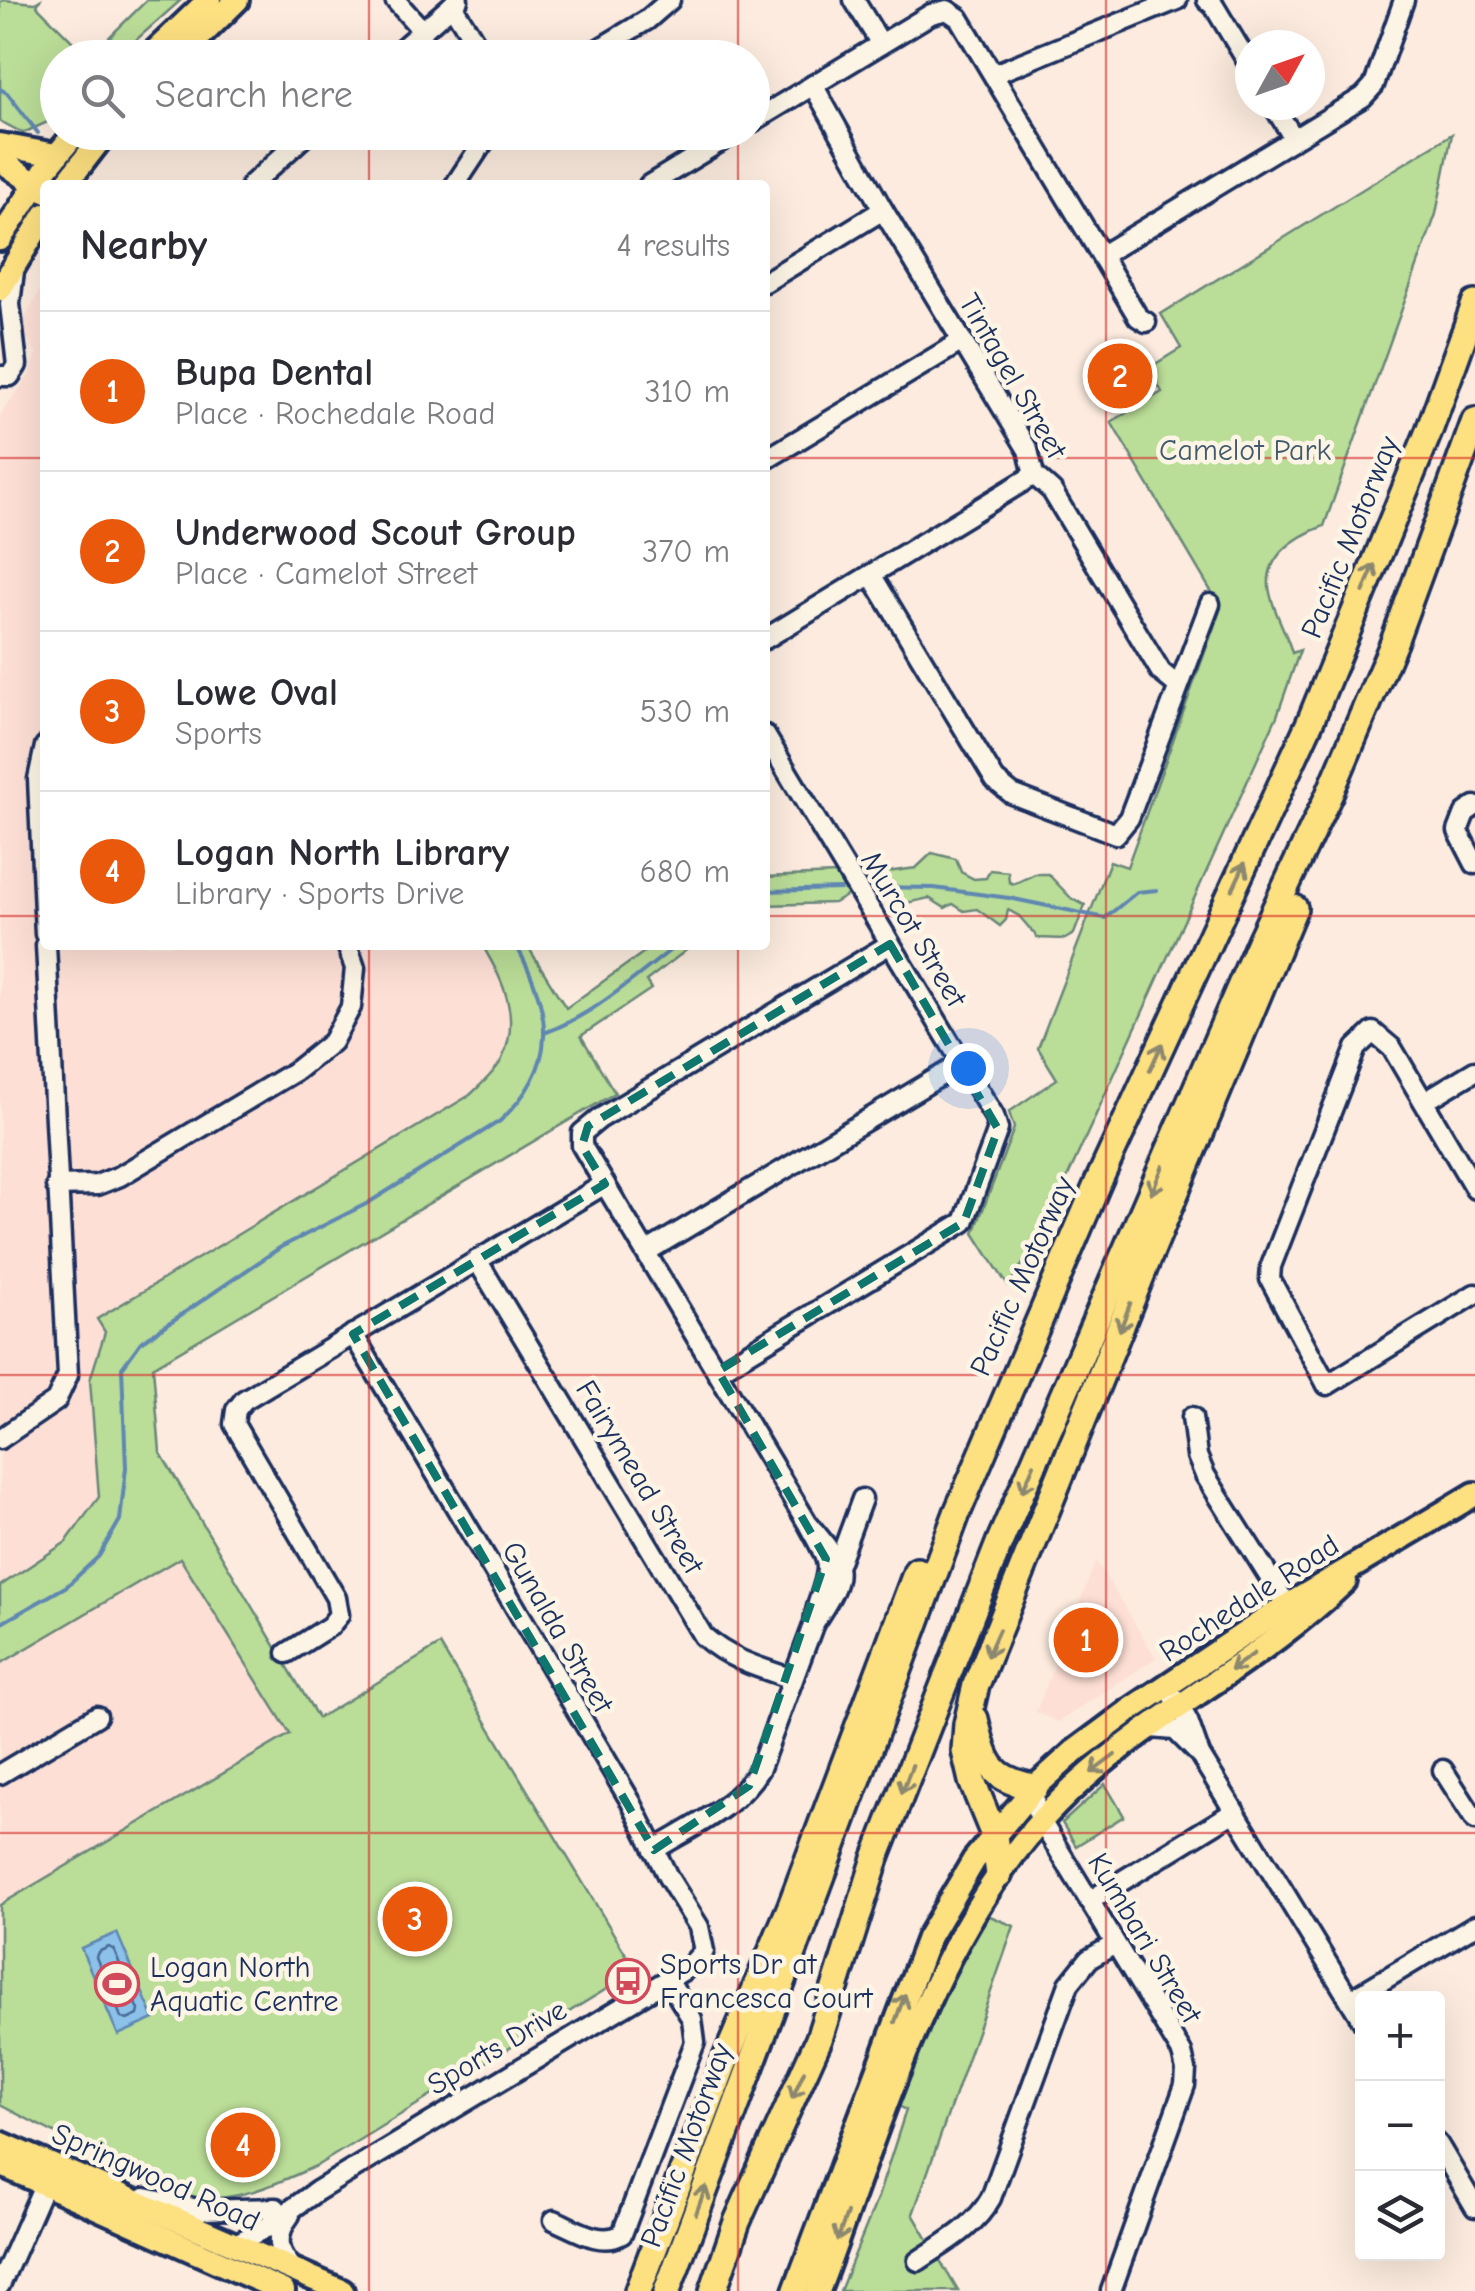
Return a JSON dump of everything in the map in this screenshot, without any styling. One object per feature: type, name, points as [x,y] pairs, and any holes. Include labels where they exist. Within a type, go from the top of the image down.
[{"type":"highway","name":"Pacific Motorway","points":[[667,2291],[957,1513],[1100,1178],[1310,722],[1429,432],[1475,304]]},
{"type":"highway","points":[[714,2291],[736,2222],[819,2039],[876,1858],[1000,1541],[1260,939],[1329,794],[1394,642],[1475,420]]},
{"type":"highway","points":[[999,1875],[994,1835],[967,1764],[965,1738],[970,1705],[1182,1174],[1377,718],[1394,642]]},
{"type":"highway","points":[[638,2291],[724,2063],[791,1906],[915,1576],[1035,1295],[1100,1178]]},
{"type":"highway","points":[[970,1705],[989,1765],[1008,1782],[1035,1788]]},
{"type":"main road","points":[[167,40],[210,0]]},
{"type":"main road","points":[[196,40],[237,0]]},
{"type":"main road","points":[[0,145],[56,155]]},
{"type":"main road","points":[[47,180],[60,150]]},
{"type":"main road","points":[[69,180],[92,150]]},
{"type":"main road","points":[[0,160],[40,199]]},
{"type":"main road","points":[[0,178],[40,199]]},
{"type":"main road","points":[[0,239],[40,199]]},
{"type":"main road","points":[[0,289],[16,261],[40,199]]},
{"type":"main road","name":"Rochedale Road","points":[[795,2291],[928,1938],[962,1879],[994,1835],[1074,1751],[1173,1696],[1372,1556],[1475,1494]]},
{"type":"main road","name":"Rochedale Road","points":[[818,2291],[926,2009],[962,1934],[999,1875],[1042,1821],[1080,1782],[1151,1728],[1173,1696]]},
{"type":"main road","name":"Springwood Road","points":[[0,2143],[112,2215],[229,2255],[302,2274],[342,2291]]},
{"type":"main road","name":"Springwood Road","points":[[0,2164],[91,2181],[116,2191],[229,2255],[282,2291]]},
{"type":"main road","points":[[91,2181],[81,2190],[112,2215]]},
{"type":"street","points":[[395,0],[422,30]]},
{"type":"street","points":[[854,0],[880,44]]},
{"type":"street","points":[[994,74],[1177,0]]},
{"type":"street","points":[[1207,0],[1235,43]]},
{"type":"street","points":[[1102,255],[1364,97],[1374,84],[1404,0]]},
{"type":"street","points":[[411,40],[455,3],[475,40]]},
{"type":"street","points":[[610,40],[663,3]]},
{"type":"street","points":[[770,111],[931,14],[947,10],[958,18],[994,74],[1138,317],[1146,322]]},
{"type":"street","name":"Tintagel Street","points":[[813,86],[1028,450],[1034,476],[1052,491],[1162,672],[1177,686]]},
{"type":"street","points":[[1283,120],[1293,137]]},
{"type":"street","points":[[256,180],[289,150]]},
{"type":"street","points":[[458,180],[478,150]]},
{"type":"street","points":[[658,180],[707,150]]},
{"type":"street","points":[[770,279],[883,210]]},
{"type":"street","points":[[0,378],[15,371],[9,358],[16,261]]},
{"type":"street","points":[[770,457],[962,342]]},
{"type":"street","points":[[770,636],[1034,476]]},
{"type":"street","points":[[872,576],[995,780],[1012,794],[1116,834],[1129,818],[1210,604]]},
{"type":"street","name":"Murcot Street","points":[[718,1371],[964,1222],[998,1129],[962,1062],[770,748]]},
{"type":"street","points":[[40,769],[40,823]]},
{"type":"street","points":[[1475,806],[1465,814],[1458,830],[1475,864]]},
{"type":"street","points":[[833,1564],[582,1146],[582,1133],[890,944]]},
{"type":"street","points":[[0,1438],[46,1410],[64,1389],[69,1360],[56,1186],[46,950]]},
{"type":"street","points":[[56,1186],[97,1185],[120,1176],[297,1070],[332,1042],[351,1007],[354,968],[349,950]]},
{"type":"street","points":[[1475,1189],[1392,1048],[1373,1032],[1356,1048],[1271,1266],[1270,1279],[1327,1385],[1475,1294]]},
{"type":"street","points":[[646,1252],[962,1062]]},
{"type":"street","points":[[1425,1101],[1475,1071]]},
{"type":"street","points":[[287,1653],[330,1626],[339,1615],[336,1598],[234,1424],[236,1410],[244,1400],[605,1184]]},
{"type":"street","name":"Fairymead Street","points":[[477,1260],[704,1636],[738,1661],[793,1678]]},
{"type":"street","name":"Gunalda Street","points":[[354,1334],[631,1802],[699,1927],[704,1951]]},
{"type":"street","points":[[1192,1417],[1197,1456],[1205,1474],[1292,1614]]},
{"type":"street","points":[[833,1564],[862,1499]]},
{"type":"street","points":[[654,1850],[732,1803],[750,1786],[760,1768],[814,1623],[838,1576],[824,1542],[808,1524]]},
{"type":"street","points":[[824,1542],[834,1543],[850,1532]]},
{"type":"street","points":[[1173,1696],[1200,1755],[1355,2008]]},
{"type":"street","points":[[0,1774],[97,1716]]},
{"type":"street","points":[[1151,1728],[1174,1730],[1200,1755]]},
{"type":"street","points":[[1443,1770],[1475,1820]]},
{"type":"street","name":"Kumbari Street","points":[[1035,1788],[1034,1803],[1042,1821],[1182,2054],[1186,2070],[1186,2084],[1112,2291]]},
{"type":"street","points":[[1092,1900],[1234,1812]]},
{"type":"street","points":[[1350,2000],[1475,1925]]},
{"type":"street","points":[[918,2260],[966,2230],[984,2212],[1069,1984],[1089,1960],[1115,1944]]},
{"type":"street","name":"Sports Drive","points":[[229,2255],[241,2231],[276,2208],[316,2190],[668,1980],[695,1963],[704,1951]]},
{"type":"street","points":[[554,2220],[602,2240],[622,2234],[695,2042],[692,2019],[668,1980]]},
{"type":"street","points":[[1445,2156],[1475,2206]]},
{"type":"street","points":[[0,2285],[48,2174]]},
{"type":"street","name":"Sports Drive","points":[[229,2255],[316,2190]]},
{"type":"street","name":"Sports Drive","points":[[116,2191],[203,2210],[276,2208]]},
{"type":"street","points":[[297,2207],[280,2229],[278,2242],[286,2261],[302,2274]]},
{"type":"highlighted area","points":[[890,944],[998,1129],[964,1222],[718,1371],[826,1559],[749,1786],[654,1850],[353,1334],[605,1184],[582,1146],[588,1126]]},
{"type":"shaded area","points":[[40,290],[40,950],[485,950],[500,975],[513,1018],[502,1062],[470,1095],[98,1318],[105,1332],[90,1380],[99,1497],[66,1542],[0,1586],[0,415],[30,375],[37,353],[27,337],[24,321]]},
{"type":"shaded area","points":[[179,1558],[290,1734],[0,1905],[0,1664]]},
{"type":"shaded area","points":[[1096,1561],[1156,1658],[1058,1722],[1036,1712]]},
{"type":"green space","points":[[40,0],[37,6],[71,40],[40,40],[40,125],[23,133],[0,121],[0,2]]},
{"type":"green space","points":[[147,0],[181,0],[136,40],[106,40]]},
{"type":"green space","name":"Camelot Park","points":[[1452,134],[1436,214],[1324,526],[1292,542],[1271,569],[1274,608],[1292,653],[1300,650],[1277,716],[1039,1240],[1008,1286],[974,1233],[1014,1128],[1009,1112],[1057,1079],[1038,1048],[1110,861],[1127,867],[1221,608],[1111,422],[1162,392],[1149,368],[1181,348],[1161,314]]},
{"type":"green space","points":[[932,853],[956,859],[961,872],[974,879],[986,878],[990,870],[1008,872],[1009,882],[1014,884],[1035,874],[1048,874],[1072,899],[1085,905],[1074,934],[1065,939],[1038,938],[1019,916],[1008,910],[1000,926],[977,909],[964,911],[953,904],[945,908],[929,898],[907,903],[879,898],[865,875],[916,868]]},
{"type":"green space","points":[[836,874],[848,895],[834,903],[770,905],[770,877]]},
{"type":"green space","points":[[485,950],[530,950],[566,1008],[647,950],[686,950],[646,981],[651,989],[581,1036],[615,1093],[153,1367],[160,1452],[318,1718],[440,1645],[636,1971],[318,2165],[252,2192],[218,2198],[181,2198],[0,2105],[0,1905],[290,1734],[180,1558],[0,1664],[0,1586],[66,1542],[99,1497],[90,1380],[105,1332],[97,1319],[470,1095],[496,1069],[507,1044],[510,1014],[497,972]]},
{"type":"green space","points":[[1105,1784],[1124,1816],[1076,1846],[1062,1823]]},
{"type":"green space","points":[[985,1914],[1014,1926],[913,2214],[958,2291],[840,2291],[878,2197],[906,2110],[899,2106],[947,1987]]},
{"type":"water","name":"Logan North Aquatic Centre","points":[[117,1933],[154,2019],[118,2035],[81,1948]]},
{"type":"waterway","points":[[0,89],[38,133]]},
{"type":"waterway","points":[[875,887],[934,888],[1009,898],[1105,918],[1137,892],[1157,890]]},
{"type":"waterway","points":[[770,891],[841,889]]},
{"type":"waterway","points":[[0,1624],[67,1586],[99,1556],[120,1520],[126,1468],[122,1368],[141,1342],[281,1247],[368,1203],[500,1121],[519,1100],[533,1080],[544,1038],[537,993],[518,950]]},
{"type":"waterway","points":[[544,1033],[597,1006],[671,950]]},
{"type":"place","name":"Underwood Scout Group","points":[[1120,376]]},
{"type":"place","name":"Bupa Dental","points":[[1086,1640]]},
{"type":"place","name":"Lowe Oval","points":[[415,1919]]},
{"type":"place","name":"Sports Dr at Francesca Court","points":[[628,1981]]},
{"type":"place","name":"Logan North Aquatic Centre","points":[[117,1984]]},
{"type":"place","name":"Logan North Library","points":[[243,2145]]}]
